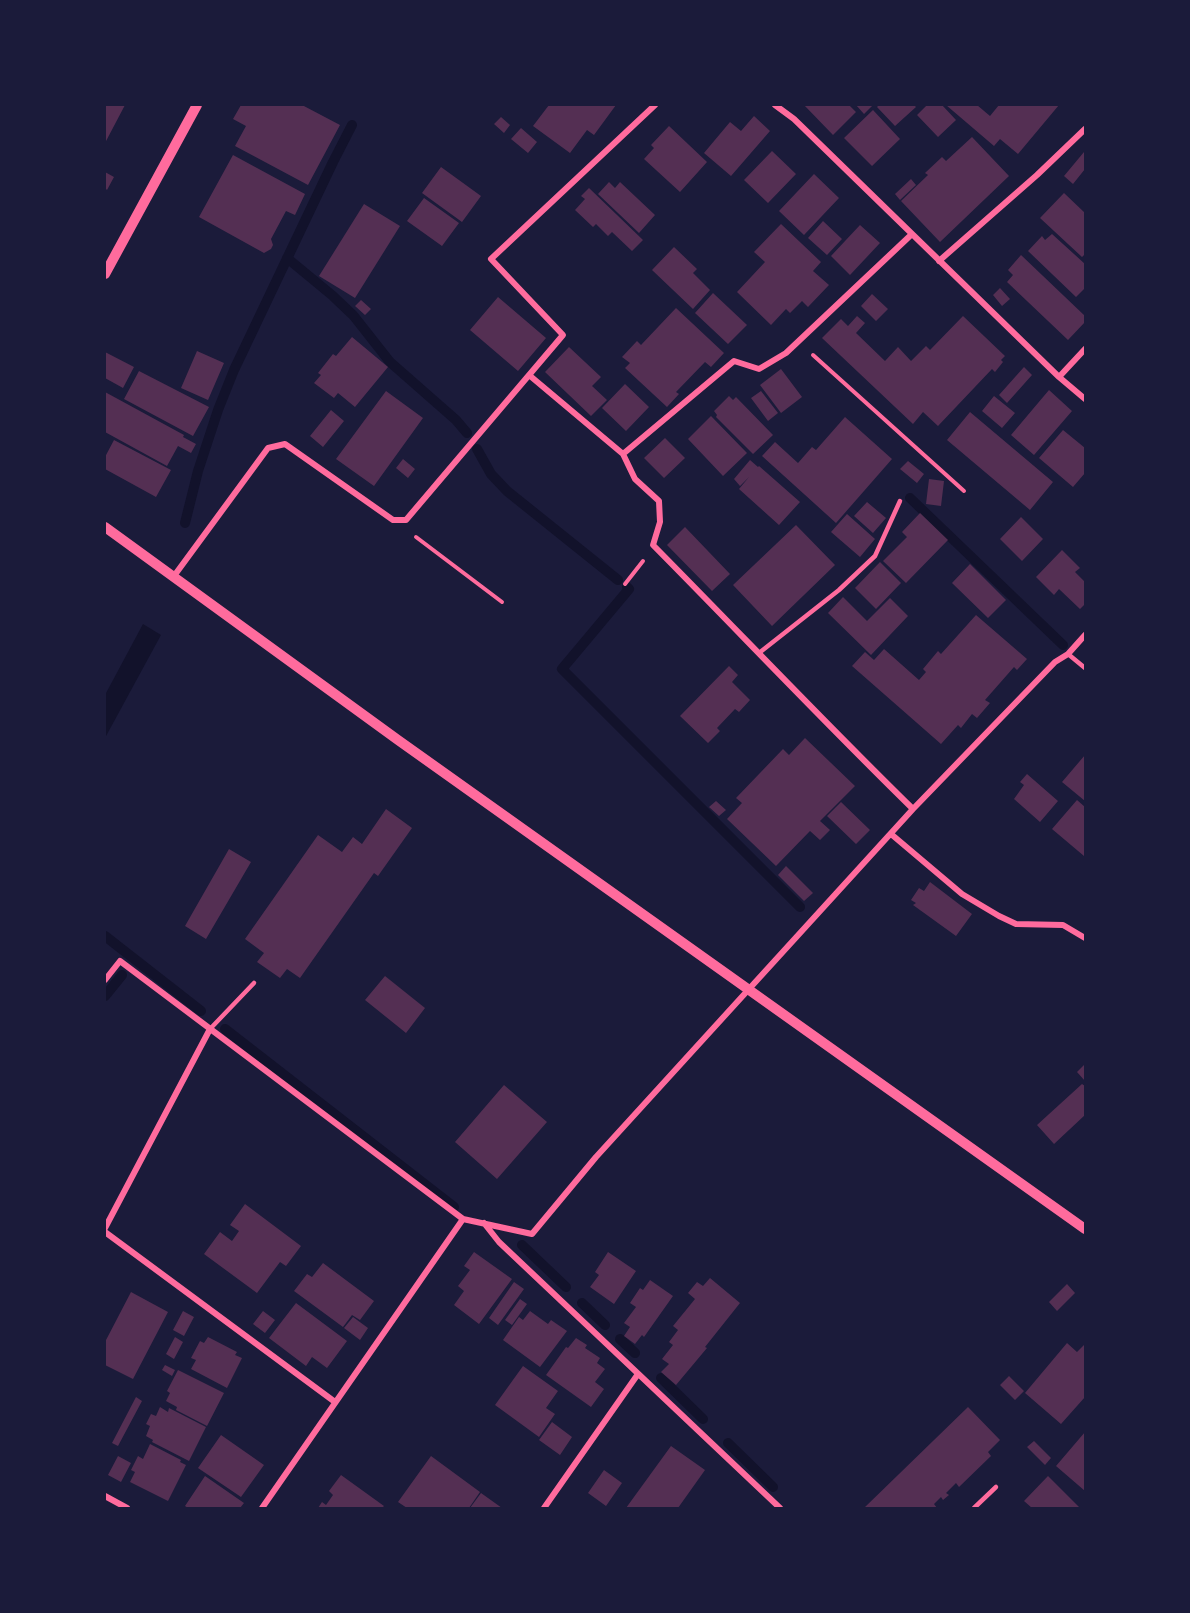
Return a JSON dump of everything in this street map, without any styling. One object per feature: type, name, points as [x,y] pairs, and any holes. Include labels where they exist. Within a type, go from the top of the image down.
[{"type":"street","points":[[105,274],[197,105]]},
{"type":"street","points":[[174,576],[268,448],[285,444],[393,520],[406,520],[563,335],[491,259],[656,105]]},
{"type":"street","points":[[775,105],[794,119],[1059,377],[1085,399]]},
{"type":"street","points":[[939,261],[1037,176],[1085,129]]},
{"type":"street","points":[[623,454],[734,361],[759,369],[786,353],[912,234]]},
{"type":"street","points":[[1059,377],[1085,349]]},
{"type":"street","points":[[529,375],[623,454],[635,479],[659,501],[660,522],[653,545],[913,809]]},
{"type":"street","points":[[105,527],[398,740],[1085,1229]]},
{"type":"street","points":[[105,980],[120,961],[463,1219],[532,1233],[596,1157],[913,809],[1055,662],[1068,654],[1085,635]]},
{"type":"street","points":[[891,834],[962,894],[999,916],[1016,924],[1063,925],[1085,938]]},
{"type":"street","points":[[210,1029],[105,1230],[335,1402]]},
{"type":"street","points":[[262,1508],[463,1219]]},
{"type":"street","points":[[484,1223],[499,1242],[780,1508]]},
{"type":"street","points":[[544,1508],[638,1374]]},
{"type":"street","points":[[105,1496],[127,1508]]},
{"type":"lane","points":[[759,653],[839,590],[875,556],[900,501]]},
{"type":"lane","points":[[1068,654],[1085,668]]},
{"type":"lane","points":[[210,1029],[254,983]]},
{"type":"lane","points":[[974,1508],[996,1487]]},
{"type":"path","points":[[798,342],[964,491]]},
{"type":"path","points":[[393,520],[502,602]]},
{"type":"path","points":[[625,584],[650,554],[653,545]]},
{"type":"shaded area","points":[[143,624],[161,635],[105,738],[105,695]]},
{"type":"building","points":[[105,105],[125,105],[105,143]]},
{"type":"building","points":[[241,105],[302,105],[340,125],[308,185],[235,146],[246,126],[233,119]]},
{"type":"building","points":[[549,105],[616,105],[594,135],[587,130],[570,153],[533,126]]},
{"type":"building","points":[[804,105],[849,105],[856,112],[833,135]]},
{"type":"building","points":[[856,105],[873,105],[864,114]]},
{"type":"building","points":[[879,105],[914,105],[916,107],[895,126],[877,107]]},
{"type":"building","points":[[927,105],[942,105],[956,120],[938,137],[917,115]]},
{"type":"building","points":[[946,105],[977,105],[990,116],[999,105],[1059,105],[1018,154],[1000,139],[994,146]]},
{"type":"building","points":[[873,110],[900,139],[872,166],[844,138]]},
{"type":"building","points":[[754,116],[770,131],[731,176],[704,153],[730,122],[741,131]]},
{"type":"building","points":[[501,117],[510,125],[504,133],[494,124]]},
{"type":"building","points":[[669,126],[707,162],[680,192],[644,159],[654,148],[651,145]]},
{"type":"building","points":[[521,128],[537,142],[528,153],[511,139]]},
{"type":"building","points":[[972,137],[1009,176],[940,242],[901,201],[928,175],[925,173],[942,157],[946,161]]},
{"type":"building","points":[[772,151],[796,174],[768,203],[744,180]]},
{"type":"building","points":[[1084,152],[1085,169],[1073,184],[1064,176]]},
{"type":"building","points":[[233,155],[305,194],[295,215],[286,211],[271,239],[273,245],[271,249],[264,253],[199,217]]},
{"type":"building","points":[[441,167],[481,196],[462,222],[422,193]]},
{"type":"building","points":[[105,172],[114,177],[107,190],[105,188]]},
{"type":"building","points":[[814,174],[839,198],[804,235],[779,211]]},
{"type":"building","points":[[911,179],[916,185],[900,200],[895,194]]},
{"type":"building","points":[[609,182],[615,188],[620,182],[655,215],[639,233],[598,194]]},
{"type":"building","points":[[589,188],[643,240],[632,251],[612,232],[608,236],[596,224],[593,227],[575,210],[585,199],[581,196]]},
{"type":"building","points":[[1064,193],[1085,213],[1085,254],[1082,257],[1040,218]]},
{"type":"building","points":[[424,198],[459,223],[442,246],[407,221]]},
{"type":"building","points":[[364,204],[400,226],[355,298],[319,276]]},
{"type":"building","points":[[823,221],[842,239],[827,255],[808,238]]},
{"type":"building","points":[[781,224],[821,262],[813,271],[829,285],[808,307],[802,301],[790,313],[786,309],[771,325],[737,292],[765,262],[754,252]]},
{"type":"building","points":[[860,225],[880,243],[850,275],[831,256]]},
{"type":"building","points":[[1052,234],[1085,264],[1085,288],[1076,297],[1028,251],[1042,236],[1045,240]]},
{"type":"building","points":[[674,247],[697,269],[693,273],[710,290],[693,309],[652,270]]},
{"type":"building","points":[[1021,255],[1085,316],[1085,322],[1068,340],[1007,282],[1013,275],[1008,270]]},
{"type":"building","points":[[1000,288],[1010,299],[1002,306],[993,295]]},
{"type":"building","points":[[713,293],[747,325],[728,344],[695,313]]},
{"type":"building","points":[[872,294],[888,309],[876,321],[861,306]]},
{"type":"building","points":[[498,297],[546,338],[518,371],[470,330]]},
{"type":"building","points":[[361,300],[371,309],[365,315],[355,306]]},
{"type":"building","points":[[676,308],[724,353],[711,367],[705,362],[676,392],[679,394],[667,407],[625,368],[630,363],[622,357],[637,341],[641,345]]},
{"type":"building","points":[[857,316],[865,323],[856,333],[885,361],[898,347],[911,361],[926,346],[930,350],[963,316],[1005,356],[995,372],[992,369],[938,426],[923,412],[913,424],[822,338],[841,319],[848,326]]},
{"type":"building","points":[[352,337],[388,367],[355,407],[338,393],[334,398],[314,383],[321,375],[318,373],[333,354],[336,356]]},
{"type":"building","points":[[569,347],[601,377],[592,386],[607,400],[591,416],[545,372]]},
{"type":"building","points":[[197,351],[224,363],[208,400],[181,388]]},
{"type":"building","points":[[105,352],[134,367],[123,388],[105,378]]},
{"type":"building","points":[[1024,367],[1032,375],[1007,403],[999,395]]},
{"type":"building","points":[[781,369],[802,397],[781,413],[760,385]]},
{"type":"building","points":[[139,371],[209,407],[193,436],[124,399]]},
{"type":"building","points":[[625,384],[649,407],[626,431],[602,408]]},
{"type":"building","points":[[1049,390],[1072,411],[1034,455],[1011,435]]},
{"type":"building","points":[[386,391],[423,418],[374,486],[336,459]]},
{"type":"building","points":[[761,391],[778,413],[768,421],[751,398]]},
{"type":"building","points":[[105,392],[184,435],[183,437],[196,444],[191,453],[178,446],[167,466],[105,432]]},
{"type":"building","points":[[729,396],[733,400],[736,397],[773,435],[753,454],[716,417],[714,411]]},
{"type":"building","points":[[994,396],[1015,413],[1002,428],[982,411]]},
{"type":"building","points":[[331,410],[344,421],[323,447],[310,436]]},
{"type":"building","points":[[970,412],[1053,482],[1030,510],[947,440]]},
{"type":"building","points":[[711,416],[747,453],[723,476],[688,439]]},
{"type":"building","points":[[845,417],[892,459],[836,523],[762,456],[775,442],[798,463],[812,447],[816,450]]},
{"type":"building","points":[[1063,430],[1085,448],[1085,473],[1073,487],[1039,458]]},
{"type":"building","points":[[665,438],[685,458],[664,478],[644,458]]},
{"type":"building","points":[[114,440],[171,470],[156,497],[105,469],[105,457]]},
{"type":"building","points":[[403,459],[415,469],[408,478],[396,468]]},
{"type":"building","points":[[750,460],[800,502],[779,525],[739,489],[749,477],[740,486],[734,479]]},
{"type":"building","points":[[908,461],[924,474],[917,483],[900,469]]},
{"type":"building","points":[[929,479],[944,481],[941,506],[926,504]]},
{"type":"building","points":[[867,502],[886,518],[873,533],[854,516]]},
{"type":"building","points":[[920,513],[948,540],[906,583],[883,561],[907,537],[902,532]]},
{"type":"building","points":[[847,514],[875,539],[860,557],[831,532]]},
{"type":"building","points":[[1021,517],[1043,539],[1022,561],[1000,539]]},
{"type":"building","points":[[796,525],[835,565],[772,626],[733,585]]},
{"type":"building","points":[[685,527],[730,574],[712,591],[667,545]]},
{"type":"building","points":[[1062,550],[1080,568],[1075,572],[1085,582],[1085,604],[1080,609],[1059,589],[1054,595],[1036,577]]},
{"type":"building","points":[[880,562],[901,583],[876,609],[855,588]]},
{"type":"building","points":[[970,564],[1006,600],[988,618],[952,583]]},
{"type":"building","points":[[843,597],[867,621],[890,598],[908,616],[871,655],[828,613]]},
{"type":"building","points":[[976,615],[1027,659],[1017,670],[1014,667],[985,700],[990,703],[977,718],[972,714],[961,728],[958,725],[941,744],[852,666],[865,652],[874,660],[884,649],[919,680],[926,672],[923,669],[938,651],[941,654]]},
{"type":"building","points":[[729,666],[738,675],[732,682],[750,700],[739,712],[735,709],[717,728],[720,731],[708,743],[680,716]]},
{"type":"building","points":[[805,738],[855,786],[820,821],[830,830],[820,840],[810,831],[776,866],[727,819],[742,803],[736,798],[783,749],[789,755]]},
{"type":"building","points":[[1085,755],[1085,801],[1062,782]]},
{"type":"building","points":[[1027,774],[1058,801],[1040,822],[1014,799],[1024,785],[1020,782]]},
{"type":"building","points":[[1077,800],[1085,807],[1084,856],[1052,829]]},
{"type":"building","points":[[716,801],[726,810],[719,816],[709,807]]},
{"type":"building","points":[[841,802],[870,830],[856,844],[827,816]]},
{"type":"building","points":[[386,809],[412,828],[378,876],[374,873],[300,978],[287,969],[280,978],[257,962],[264,953],[245,939],[318,835],[342,852],[353,837],[362,844]]},
{"type":"building","points":[[229,849],[251,862],[206,939],[185,926]]},
{"type":"building","points":[[786,866],[813,893],[804,901],[778,875]]},
{"type":"building","points":[[930,882],[972,914],[956,936],[913,905],[916,903],[911,900],[919,888],[924,891]]},
{"type":"building","points":[[385,976],[425,1008],[406,1033],[365,1000]]},
{"type":"building","points":[[1085,1064],[1085,1081],[1077,1072]]},
{"type":"building","points":[[1082,1084],[1085,1086],[1085,1115],[1054,1144],[1037,1125]]},
{"type":"building","points":[[504,1085],[547,1122],[497,1179],[455,1142]]},
{"type":"building","points":[[245,1204],[301,1246],[286,1266],[280,1262],[257,1293],[204,1254],[220,1232],[232,1241],[239,1231],[230,1225]]},
{"type":"building","points":[[474,1252],[512,1279],[479,1324],[454,1305],[464,1291],[458,1286],[470,1270],[464,1266]]},
{"type":"building","points":[[608,1252],[636,1271],[614,1304],[590,1287],[599,1275],[595,1272]]},
{"type":"building","points":[[323,1263],[374,1301],[360,1320],[352,1315],[343,1327],[294,1291],[307,1274],[312,1277]]},
{"type":"building","points":[[710,1278],[740,1303],[676,1385],[661,1372],[669,1364],[662,1359],[673,1345],[669,1342],[678,1330],[673,1326],[695,1299],[688,1293],[697,1282],[703,1286]]},
{"type":"building","points":[[650,1280],[673,1296],[644,1337],[642,1335],[635,1344],[624,1336],[630,1327],[624,1323],[636,1307],[630,1303],[640,1288],[643,1290]]},
{"type":"building","points":[[514,1282],[524,1289],[498,1325],[489,1318]]},
{"type":"building","points":[[1067,1284],[1075,1293],[1057,1311],[1049,1302]]},
{"type":"building","points":[[131,1292],[168,1312],[133,1379],[105,1365],[105,1342]]},
{"type":"building","points":[[520,1299],[527,1304],[512,1325],[505,1320]]},
{"type":"building","points":[[296,1303],[347,1341],[327,1368],[312,1357],[306,1366],[269,1338]]},
{"type":"building","points":[[183,1311],[194,1317],[184,1336],[173,1330]]},
{"type":"building","points":[[263,1311],[275,1320],[265,1333],[253,1324]]},
{"type":"building","points":[[530,1311],[548,1324],[551,1320],[567,1331],[540,1367],[503,1340],[519,1317],[523,1320]]},
{"type":"building","points":[[353,1317],[368,1328],[360,1340],[344,1328]]},
{"type":"building","points":[[175,1337],[183,1342],[174,1359],[166,1354]]},
{"type":"building","points":[[208,1337],[237,1352],[235,1355],[242,1358],[227,1388],[191,1369],[196,1360],[191,1358],[200,1341],[204,1343]]},
{"type":"building","points":[[576,1338],[587,1345],[585,1348],[600,1358],[597,1363],[605,1369],[595,1382],[604,1389],[591,1407],[546,1375],[566,1347],[568,1348]]},
{"type":"building","points":[[1067,1343],[1077,1352],[1085,1344],[1085,1397],[1061,1424],[1025,1393]]},
{"type":"building","points":[[165,1365],[175,1370],[172,1376],[162,1370]]},
{"type":"building","points":[[523,1366],[558,1391],[546,1408],[555,1414],[539,1437],[495,1405]]},
{"type":"building","points":[[178,1370],[224,1393],[207,1426],[176,1410],[177,1407],[166,1401],[170,1393],[167,1391]]},
{"type":"building","points":[[1009,1376],[1024,1391],[1015,1400],[1000,1385]]},
{"type":"building","points":[[136,1397],[142,1401],[118,1446],[112,1443]]},
{"type":"building","points":[[160,1407],[168,1412],[169,1408],[206,1427],[189,1461],[152,1442],[153,1440],[146,1436],[150,1426],[146,1424],[151,1414],[156,1416]]},
{"type":"building","points":[[968,1407],[1000,1440],[988,1452],[991,1456],[959,1487],[956,1483],[946,1493],[949,1495],[943,1500],[941,1497],[934,1504],[937,1508],[864,1508]]},
{"type":"building","points":[[552,1422],[572,1437],[560,1455],[539,1440]]},
{"type":"building","points":[[1085,1432],[1085,1491],[1056,1466]]},
{"type":"building","points":[[221,1435],[264,1465],[241,1497],[198,1468]]},
{"type":"building","points":[[1034,1441],[1051,1458],[1045,1465],[1027,1447]]},
{"type":"building","points":[[150,1444],[186,1465],[168,1501],[130,1482],[135,1472],[131,1470],[138,1456],[143,1459]]},
{"type":"building","points":[[671,1446],[705,1470],[678,1508],[626,1508]]},
{"type":"building","points":[[118,1456],[131,1463],[121,1482],[108,1475]]},
{"type":"building","points":[[431,1456],[480,1492],[469,1508],[407,1508],[398,1502]]},
{"type":"building","points":[[604,1470],[622,1483],[606,1506],[588,1493]]},
{"type":"building","points":[[341,1475],[384,1506],[382,1508],[318,1508],[322,1502],[326,1505],[333,1495],[329,1491]]},
{"type":"building","points":[[205,1476],[244,1503],[240,1508],[188,1508],[185,1506]]},
{"type":"building","points":[[1048,1476],[1080,1508],[1032,1508],[1024,1501]]},
{"type":"building","points":[[481,1493],[502,1508],[470,1508]]},
{"type":"waterway","points":[[185,523],[198,471],[234,370],[352,125]]},
{"type":"waterway","points":[[287,258],[353,315],[390,362],[456,420],[467,433]]},
{"type":"waterway","points":[[477,449],[491,474],[507,491],[618,580]]},
{"type":"waterway","points":[[910,498],[1063,645]]},
{"type":"waterway","points":[[627,587],[629,589],[562,669],[800,907]]},
{"type":"waterway","points":[[105,936],[201,1011]]},
{"type":"waterway","points":[[105,996],[122,975]]},
{"type":"waterway","points":[[225,1029],[454,1207]]},
{"type":"waterway","points":[[522,1245],[566,1287]]},
{"type":"waterway","points":[[582,1303],[605,1325]]},
{"type":"waterway","points":[[620,1339],[635,1353]]},
{"type":"waterway","points":[[661,1378],[703,1419]]},
{"type":"waterway","points":[[728,1443],[773,1487]]}]
